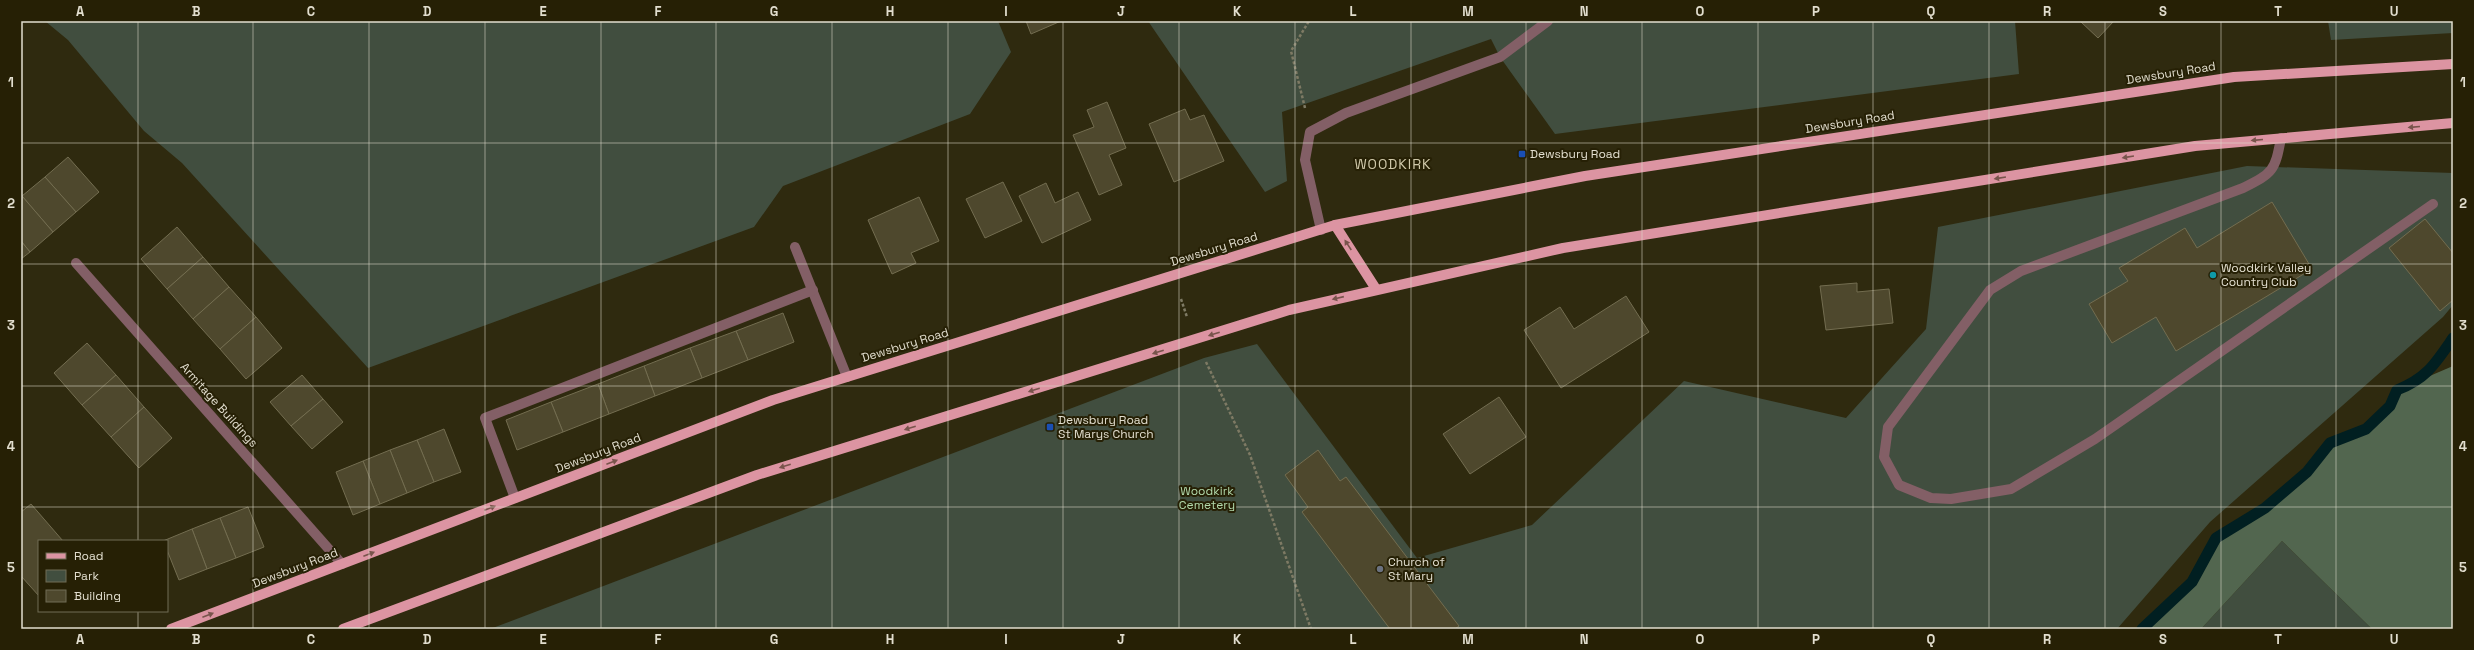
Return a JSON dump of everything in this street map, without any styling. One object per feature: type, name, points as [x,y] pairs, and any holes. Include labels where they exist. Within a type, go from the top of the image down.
[{"type":"main road","name":"Dewsbury Road","points":[[172,629],[773,400],[1335,225],[1585,176],[2234,77],[2453,64]]},
{"type":"main road","points":[[343,629],[757,474],[1290,310],[1376,289],[1563,248],[2195,146],[2453,124]]},
{"type":"main road","points":[[1335,225],[1376,289]]},
{"type":"street","points":[[1321,230],[1305,160],[1310,132],[1346,113],[1500,57],[1548,21]]},
{"type":"street","points":[[2281,138],[2277,161],[2268,175],[2243,188],[2021,271],[1990,290],[1888,427],[1884,457],[1899,485],[1931,498],[1951,499],[2011,489],[2095,438],[2433,204]]},
{"type":"street","points":[[795,247],[847,377]]},
{"type":"street","name":"Armitage Buildings","points":[[76,263],[342,564]]},
{"type":"street","points":[[515,498],[485,418],[812,290]]},
{"type":"path","points":[[1309,21],[1291,51],[1310,132]]},
{"type":"path","points":[[1204,358],[1250,455],[1311,629]]},
{"type":"green space","points":[[45,21],[998,21],[1011,52],[970,114],[783,186],[754,227],[368,368],[182,163],[144,131],[68,40]]},
{"type":"green space","points":[[1148,21],[2015,21],[2019,74],[1555,134],[1500,57],[1491,39],[1282,112],[1287,181],[1265,192]]},
{"type":"green space","points":[[2328,21],[2453,21],[2453,33],[2331,40]]},
{"type":"green space","name":"Woodkirk Cemetery","points":[[2247,166],[2453,173],[2453,305],[2443,317],[2210,522],[2117,629],[490,629],[1204,358],[1257,344],[1417,558],[1532,525],[1684,381],[1846,418],[1926,329],[1938,227]]},
{"type":"green space","points":[[2453,366],[2453,629],[2372,629],[2282,541],[2201,629],[2142,629],[2192,582],[2216,538],[2265,508],[2307,472],[2330,443],[2366,429],[2380,418],[2390,406],[2397,390]]},
{"type":"green space","points":[[2282,541],[2372,629],[2201,629]]},
{"type":"building","points":[[1026,21],[1061,21],[1031,34]]},
{"type":"building","points":[[2080,21],[2114,21],[2098,38]]},
{"type":"building","points":[[1107,102],[1126,148],[1109,155],[1122,185],[1099,195],[1073,135],[1094,127],[1087,110]]},
{"type":"building","points":[[1185,109],[1190,120],[1204,115],[1224,161],[1174,182],[1149,124]]},
{"type":"building","points":[[68,157],[99,192],[76,212],[45,177]]},
{"type":"building","points":[[45,177],[76,212],[53,232],[22,196]]},
{"type":"building","points":[[1003,182],[1022,221],[985,238],[966,199]]},
{"type":"building","points":[[1046,183],[1055,203],[1078,192],[1091,220],[1042,243],[1019,196]]},
{"type":"building","points":[[22,196],[53,232],[30,252],[21,241]]},
{"type":"building","points":[[919,197],[939,241],[911,253],[916,263],[892,274],[868,220]]},
{"type":"building","name":"Woodkirk Valley Country Club","points":[[2272,202],[2312,269],[2176,351],[2156,317],[2112,343],[2089,304],[2128,281],[2119,268],[2185,228],[2197,248]]},
{"type":"building","points":[[2425,219],[2453,253],[2453,300],[2440,311],[2389,248]]},
{"type":"building","points":[[177,227],[203,257],[167,289],[141,259]]},
{"type":"building","points":[[21,241],[30,252],[21,259]]},
{"type":"building","points":[[203,257],[229,287],[193,319],[167,289]]},
{"type":"building","points":[[1857,283],[1857,292],[1889,289],[1893,323],[1826,330],[1820,286]]},
{"type":"building","points":[[229,287],[256,317],[220,349],[193,319]]},
{"type":"building","points":[[1626,296],[1649,332],[1561,388],[1524,330],[1560,307],[1574,329]]},
{"type":"building","points":[[783,313],[794,342],[748,360],[736,331]]},
{"type":"building","points":[[256,317],[282,348],[246,379],[220,349]]},
{"type":"building","points":[[736,331],[748,360],[702,378],[690,348]]},
{"type":"building","points":[[87,343],[116,375],[82,405],[54,373]]},
{"type":"building","points":[[690,348],[702,378],[655,396],[644,366]]},
{"type":"building","points":[[644,366],[655,396],[609,414],[598,384]]},
{"type":"building","points":[[116,375],[144,407],[111,437],[82,405]]},
{"type":"building","points":[[302,375],[323,399],[291,426],[270,402]]},
{"type":"building","points":[[598,384],[609,414],[563,432],[551,402]]},
{"type":"building","points":[[1499,397],[1526,437],[1470,474],[1443,434]]},
{"type":"building","points":[[323,399],[343,422],[312,449],[291,426]]},
{"type":"building","points":[[551,402],[563,432],[517,450],[506,420]]},
{"type":"building","points":[[144,407],[172,438],[139,468],[111,437]]},
{"type":"building","points":[[444,429],[461,472],[434,482],[417,440]]},
{"type":"building","points":[[417,440],[434,482],[407,493],[390,450]]},
{"type":"building","points":[[390,450],[407,493],[380,504],[363,461]]},
{"type":"building","name":"Church of St Mary","points":[[1318,450],[1340,481],[1346,477],[1459,626],[1455,629],[1390,629],[1302,512],[1308,507],[1285,475]]},
{"type":"building","points":[[363,461],[380,504],[353,515],[336,472]]},
{"type":"building","points":[[31,504],[62,540],[38,540],[38,595],[21,576],[21,512]]},
{"type":"building","points":[[248,507],[264,547],[236,558],[220,518]]},
{"type":"building","points":[[220,518],[236,558],[207,569],[192,529]]},
{"type":"building","points":[[192,529],[207,569],[179,580],[168,552],[168,540],[165,540]]},
{"type":"waterway","points":[[2142,629],[2192,582],[2216,538],[2265,508],[2307,472],[2330,443],[2366,429],[2390,406],[2397,390],[2416,380],[2430,369],[2453,338]]},
{"type":"place","name":"Dewsbury Road","points":[[1522,154]]},
{"type":"place","name":"Woodkirk Valley Country Club","points":[[2213,275]]},
{"type":"place","name":"Dewsbury Road St Marys Church","points":[[1050,427]]},
{"type":"place","name":"Church of St Mary","points":[[1380,569]]},
{"type":"district","name":"WOODKIRK","points":[[1393,164]]}]
